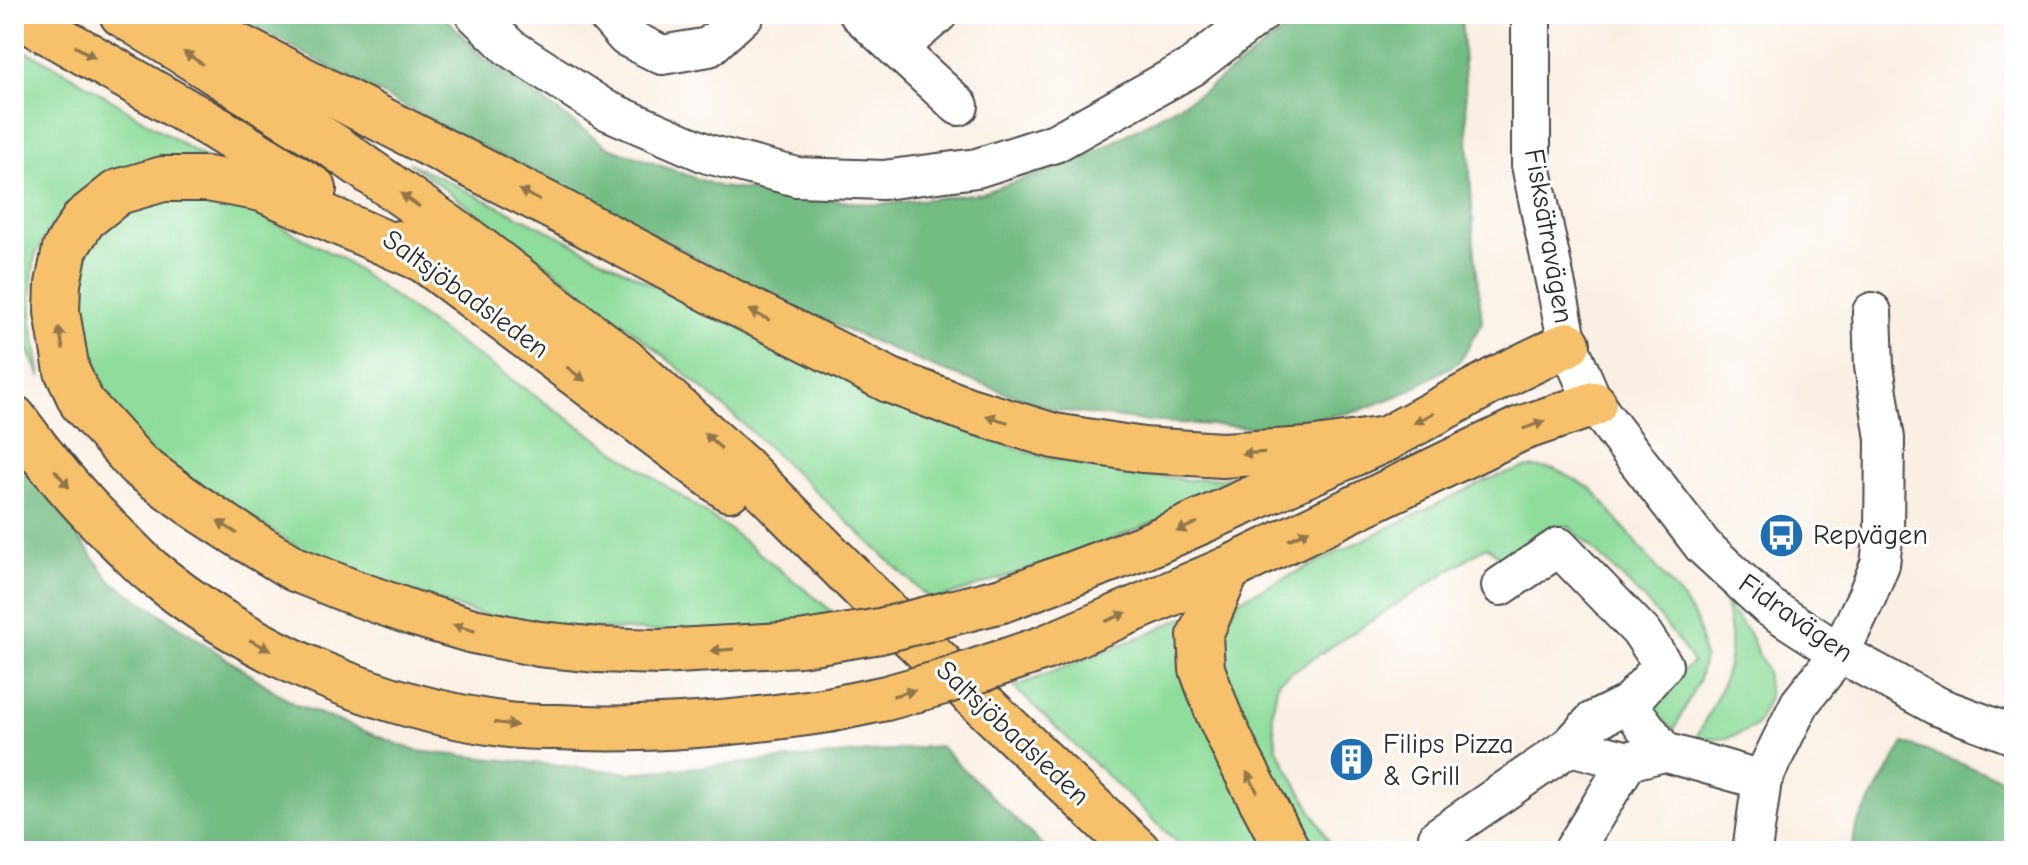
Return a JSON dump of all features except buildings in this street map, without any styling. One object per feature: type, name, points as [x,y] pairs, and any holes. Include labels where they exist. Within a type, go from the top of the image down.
[{"type":"main road","name":"Saltsjöbadsleden","points":[[17,14],[230,137],[424,260],[734,492],[888,614]]},
{"type":"main road","name":"Saltsjöbadsleden","points":[[122,14],[335,147],[474,245],[625,361],[742,467],[888,614],[1138,851]]},
{"type":"main road","points":[[175,14],[891,381],[969,410],[1054,436],[1143,450],[1222,455],[1309,450],[1386,439]]},
{"type":"main road","points":[[424,260],[262,189],[207,179],[163,179],[118,192],[84,219],[65,249],[58,284],[57,312],[67,371],[82,403],[138,465],[193,505],[295,569],[412,613],[473,631],[539,644],[598,650],[659,652],[800,644],[880,631],[1002,600],[1144,547],[1386,439],[1568,344]]},
{"type":"main road","points":[[14,418],[96,518],[154,575],[239,634],[328,677],[417,707],[509,725],[609,730],[729,722],[828,710],[947,681],[1044,648],[1228,569],[1520,429],[1594,404]]},
{"type":"main road","points":[[1228,569],[1200,635],[1202,669],[1238,756],[1288,851]]},
{"type":"street","points":[[475,14],[509,47],[606,110],[708,154],[797,177],[883,180],[977,168],[1055,143],[1192,67],[1260,14]]},
{"type":"street","points":[[606,14],[626,37],[662,55],[709,47],[745,14]]},
{"type":"street","points":[[859,14],[959,106]]},
{"type":"street","points":[[897,49],[938,14]]},
{"type":"street","name":"Fisksätravägen","points":[[1531,14],[1531,165],[1568,344],[1594,404]]},
{"type":"street","points":[[1752,851],[1762,780],[1800,703],[1840,653],[1880,564],[1884,532],[1885,439],[1874,366],[1872,312]]},
{"type":"street","name":"Fidravägen","points":[[1594,404],[1703,546],[1769,607],[1840,653],[1939,707],[2014,735]]},
{"type":"street","points":[[1447,851],[1438,837],[1570,746],[1593,721],[1628,704],[1663,665],[1642,633],[1559,547],[1501,586]]},
{"type":"street","points":[[1628,704],[1646,756]]},
{"type":"street","points":[[1570,746],[1646,756],[1762,780]]},
{"type":"street","points":[[1573,851],[1646,756]]},
{"type":"green space","points":[[234,14],[442,14],[484,58],[606,146],[720,187],[877,205],[981,193],[1079,161],[1206,90],[1306,14],[1461,14],[1474,244],[1482,322],[1460,361],[1405,393],[1358,411],[1264,428],[1144,421],[1055,410],[936,368],[797,309],[338,72]]},
{"type":"green space","points":[[14,45],[66,72],[208,160],[73,202],[51,227],[35,256],[32,280],[32,322],[41,377],[14,320]]},
{"type":"green space","points":[[408,162],[645,281],[952,426],[1043,457],[1112,469],[1188,480],[1274,474],[1080,552],[932,601],[701,387],[593,300]]},
{"type":"green space","points":[[149,201],[237,203],[342,259],[730,530],[843,620],[701,633],[530,626],[462,609],[315,558],[154,455],[93,386],[79,353],[77,265],[120,216]]},
{"type":"green space","points":[[14,449],[110,580],[294,704],[416,751],[630,773],[940,746],[1048,851],[14,851]]},
{"type":"green space","points":[[1528,467],[1555,469],[1592,489],[1681,597],[1697,622],[1704,658],[1699,679],[1674,730],[1653,712],[1668,683],[1693,663],[1666,625],[1619,574],[1569,526],[1547,528],[1501,558],[1487,546],[1278,681],[1272,714],[1277,749],[1330,843],[1340,851],[1308,851],[1265,769],[1220,660],[1228,620],[1239,600],[1489,479]]},
{"type":"green space","points":[[1725,603],[1749,633],[1766,670],[1769,697],[1756,726],[1734,736],[1713,739],[1697,736],[1727,670],[1730,638]]},
{"type":"green space","points":[[1184,617],[1271,851],[1186,851],[1014,687]]},
{"type":"green space","points":[[1904,743],[2014,783],[2014,851],[1852,851],[1856,826]]},
{"type":"place","name":"Repvägen","points":[[1782,535]]},
{"type":"place","name":"Filips Pizza & Grill","points":[[1352,760]]}]
